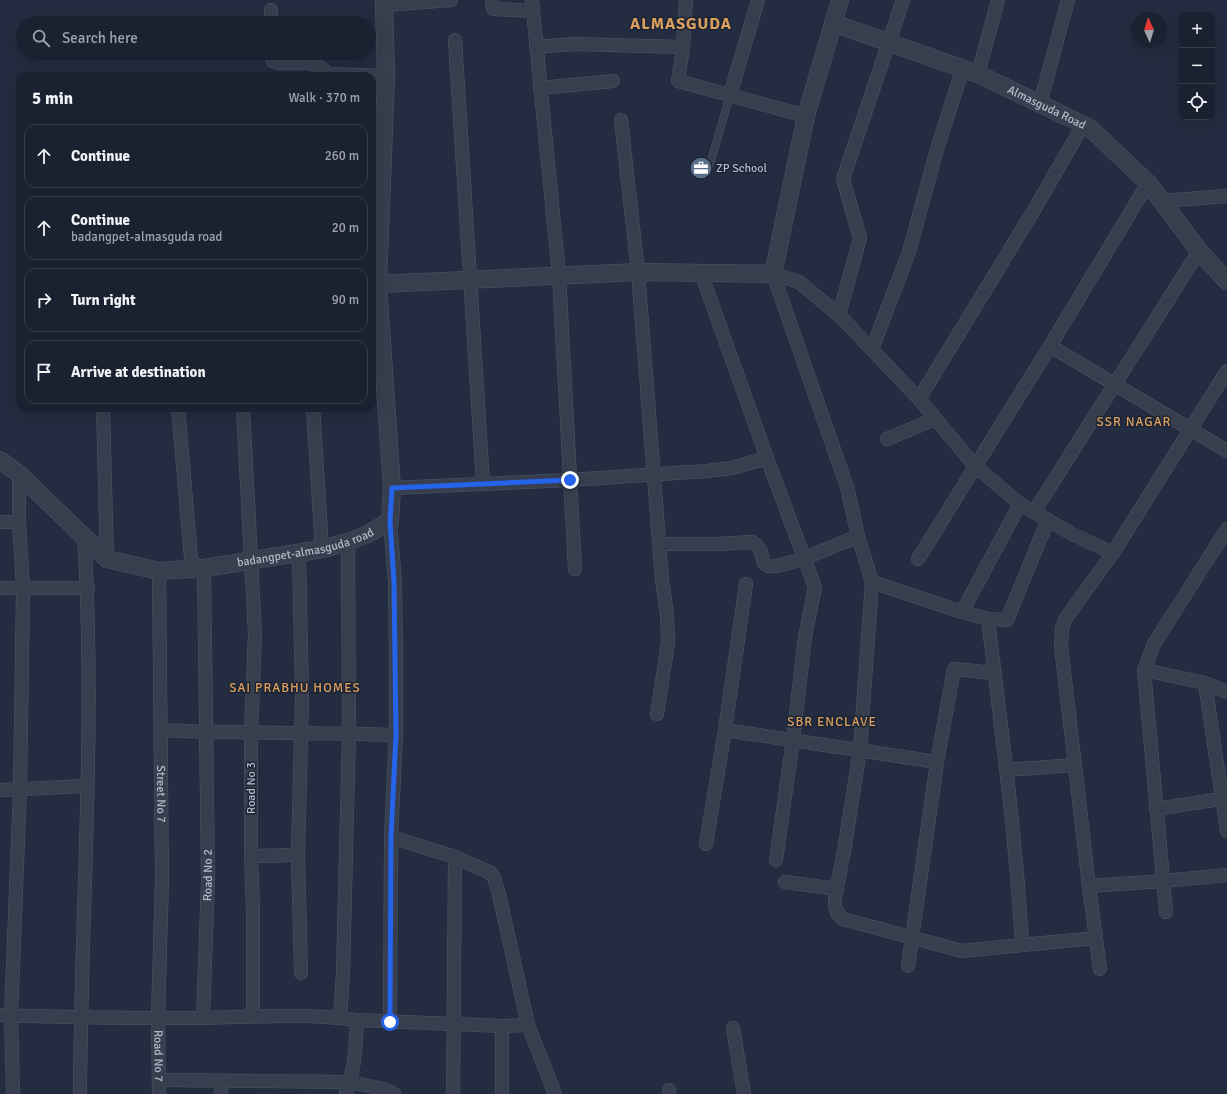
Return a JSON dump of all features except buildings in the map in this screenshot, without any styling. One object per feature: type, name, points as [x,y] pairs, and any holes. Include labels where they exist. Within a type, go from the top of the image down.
[{"type":"street","points":[[390,1022],[391,837],[396,735],[394,582],[390,521],[392,488],[378,372],[378,284],[386,76],[385,3],[451,0]]},
{"type":"street","points":[[492,0],[493,9],[532,5],[559,275],[575,569]]},
{"type":"street","points":[[686,0],[683,47],[678,81],[806,116]]},
{"type":"street","points":[[730,95],[758,0]]},
{"type":"street","points":[[840,0],[806,116],[773,274],[847,487],[858,536],[872,582],[860,750],[835,906],[837,913],[843,919],[962,951],[1096,938]]},
{"type":"street","points":[[839,315],[860,238],[843,179],[903,0]]},
{"type":"street","points":[[872,349],[909,252],[937,149],[971,71],[998,0]]},
{"type":"street","points":[[1040,104],[1068,0]]},
{"type":"street","points":[[271,10],[271,16]]},
{"type":"street","name":"Almasguda Road","points":[[833,23],[971,71],[1090,128],[1148,183],[1199,251],[1227,281]]},
{"type":"street","points":[[455,40],[483,483]]},
{"type":"street","points":[[536,47],[574,44],[683,47]]},
{"type":"street","points":[[273,60],[279,64],[310,63],[327,72]]},
{"type":"street","points":[[376,76],[386,76]]},
{"type":"street","points":[[540,88],[613,81]]},
{"type":"street","points":[[621,120],[638,272],[662,580],[667,614],[668,643],[657,714]]},
{"type":"street","points":[[919,399],[1034,210],[1083,125]]},
{"type":"street","points":[[918,559],[1050,346],[1148,183]]},
{"type":"street","points":[[1161,201],[1227,196]]},
{"type":"street","points":[[1034,512],[1199,251]]},
{"type":"street","points":[[378,284],[638,272],[773,274],[799,282],[839,315],[872,349],[919,399],[975,466],[1020,504],[1113,553]]},
{"type":"street","points":[[702,273],[814,587],[805,637],[793,740],[776,860]]},
{"type":"street","points":[[1050,346],[1227,451]]},
{"type":"street","points":[[1100,969],[1060,646],[1062,628],[1066,618],[1113,553],[1227,371]]},
{"type":"street","points":[[103,412],[107,559]]},
{"type":"street","name":"Road No 2","points":[[178,412],[198,568],[206,732],[208,880],[203,1018]]},
{"type":"street","name":"Road No 3","points":[[243,412],[255,634],[251,732],[253,1016]]},
{"type":"street","points":[[313,412],[322,549]]},
{"type":"street","points":[[887,438],[935,419]]},
{"type":"street","points":[[392,488],[570,480],[707,471],[732,468],[767,458]]},
{"type":"street","points":[[0,460],[19,474],[107,559]]},
{"type":"street","points":[[13,1094],[6,1015],[20,790],[23,588],[19,522],[19,474]]},
{"type":"street","points":[[962,612],[1020,504]]},
{"type":"street","points":[[872,582],[962,612],[988,619],[1007,620],[1048,520]]},
{"type":"street","name":"badangpet-almasguda road","points":[[107,559],[159,571],[252,561],[322,549],[348,542],[368,534],[390,521]]},
{"type":"street","points":[[0,522],[19,522]]},
{"type":"street","points":[[1166,912],[1144,670],[1154,644],[1227,529]]},
{"type":"street","points":[[660,544],[716,544],[752,542],[761,549],[764,562],[768,566],[775,567],[804,558],[858,536]]},
{"type":"street","points":[[80,1094],[80,1017],[88,786],[88,588],[84,537]]},
{"type":"street","points":[[340,1018],[343,973],[349,733],[348,542]]},
{"type":"street","points":[[298,553],[302,697],[298,855],[301,973]]},
{"type":"street","name":"Street No 7","points":[[158,1017],[162,879],[159,571]]},
{"type":"street","points":[[706,844],[725,730],[746,584]]},
{"type":"street","points":[[0,588],[88,588]]},
{"type":"street","points":[[988,619],[1006,770],[1020,909],[1022,945]]},
{"type":"street","points":[[908,966],[938,762],[954,669],[995,673]]},
{"type":"street","points":[[1144,670],[1205,683],[1227,692]]},
{"type":"street","points":[[1205,683],[1224,798],[1227,831]]},
{"type":"street","points":[[161,730],[396,735]]},
{"type":"street","points":[[725,730],[938,762]]},
{"type":"street","points":[[1006,770],[1075,765]]},
{"type":"street","points":[[0,790],[88,786]]},
{"type":"street","points":[[1156,809],[1224,798]]},
{"type":"street","points":[[391,837],[455,857],[489,871],[494,878],[528,1025],[555,1094]]},
{"type":"street","points":[[251,856],[298,855]]},
{"type":"street","points":[[453,1094],[455,857]]},
{"type":"street","points":[[1089,886],[1227,875]]},
{"type":"street","points":[[785,882],[837,889]]},
{"type":"street","points":[[6,1015],[203,1018],[253,1016],[340,1018],[390,1022],[502,1026],[528,1025]]},
{"type":"street","name":"Road No 7","points":[[158,1017],[159,1094]]},
{"type":"street","points":[[347,1088],[354,1058],[357,1020]]},
{"type":"street","points":[[502,1026],[502,1094]]},
{"type":"street","points":[[733,1028],[744,1094]]},
{"type":"street","points":[[160,1080],[221,1088],[385,1089],[394,1094]]},
{"type":"lane","points":[[710,164],[730,95]]},
{"type":"place","name":"ZP School","points":[[701,168]]},
{"type":"district","name":"ALMASGUDA","points":[[681,23]]},
{"type":"district","name":"SSR NAGAR","points":[[1134,421]]},
{"type":"district","name":"SAI PRABHU HOMES","points":[[295,687]]},
{"type":"district","name":"SBR ENCLAVE","points":[[832,721]]},
{"type":"route","points":[[390,1022],[391,837],[396,735],[394,568],[390,521],[392,488],[570,480]]}]
